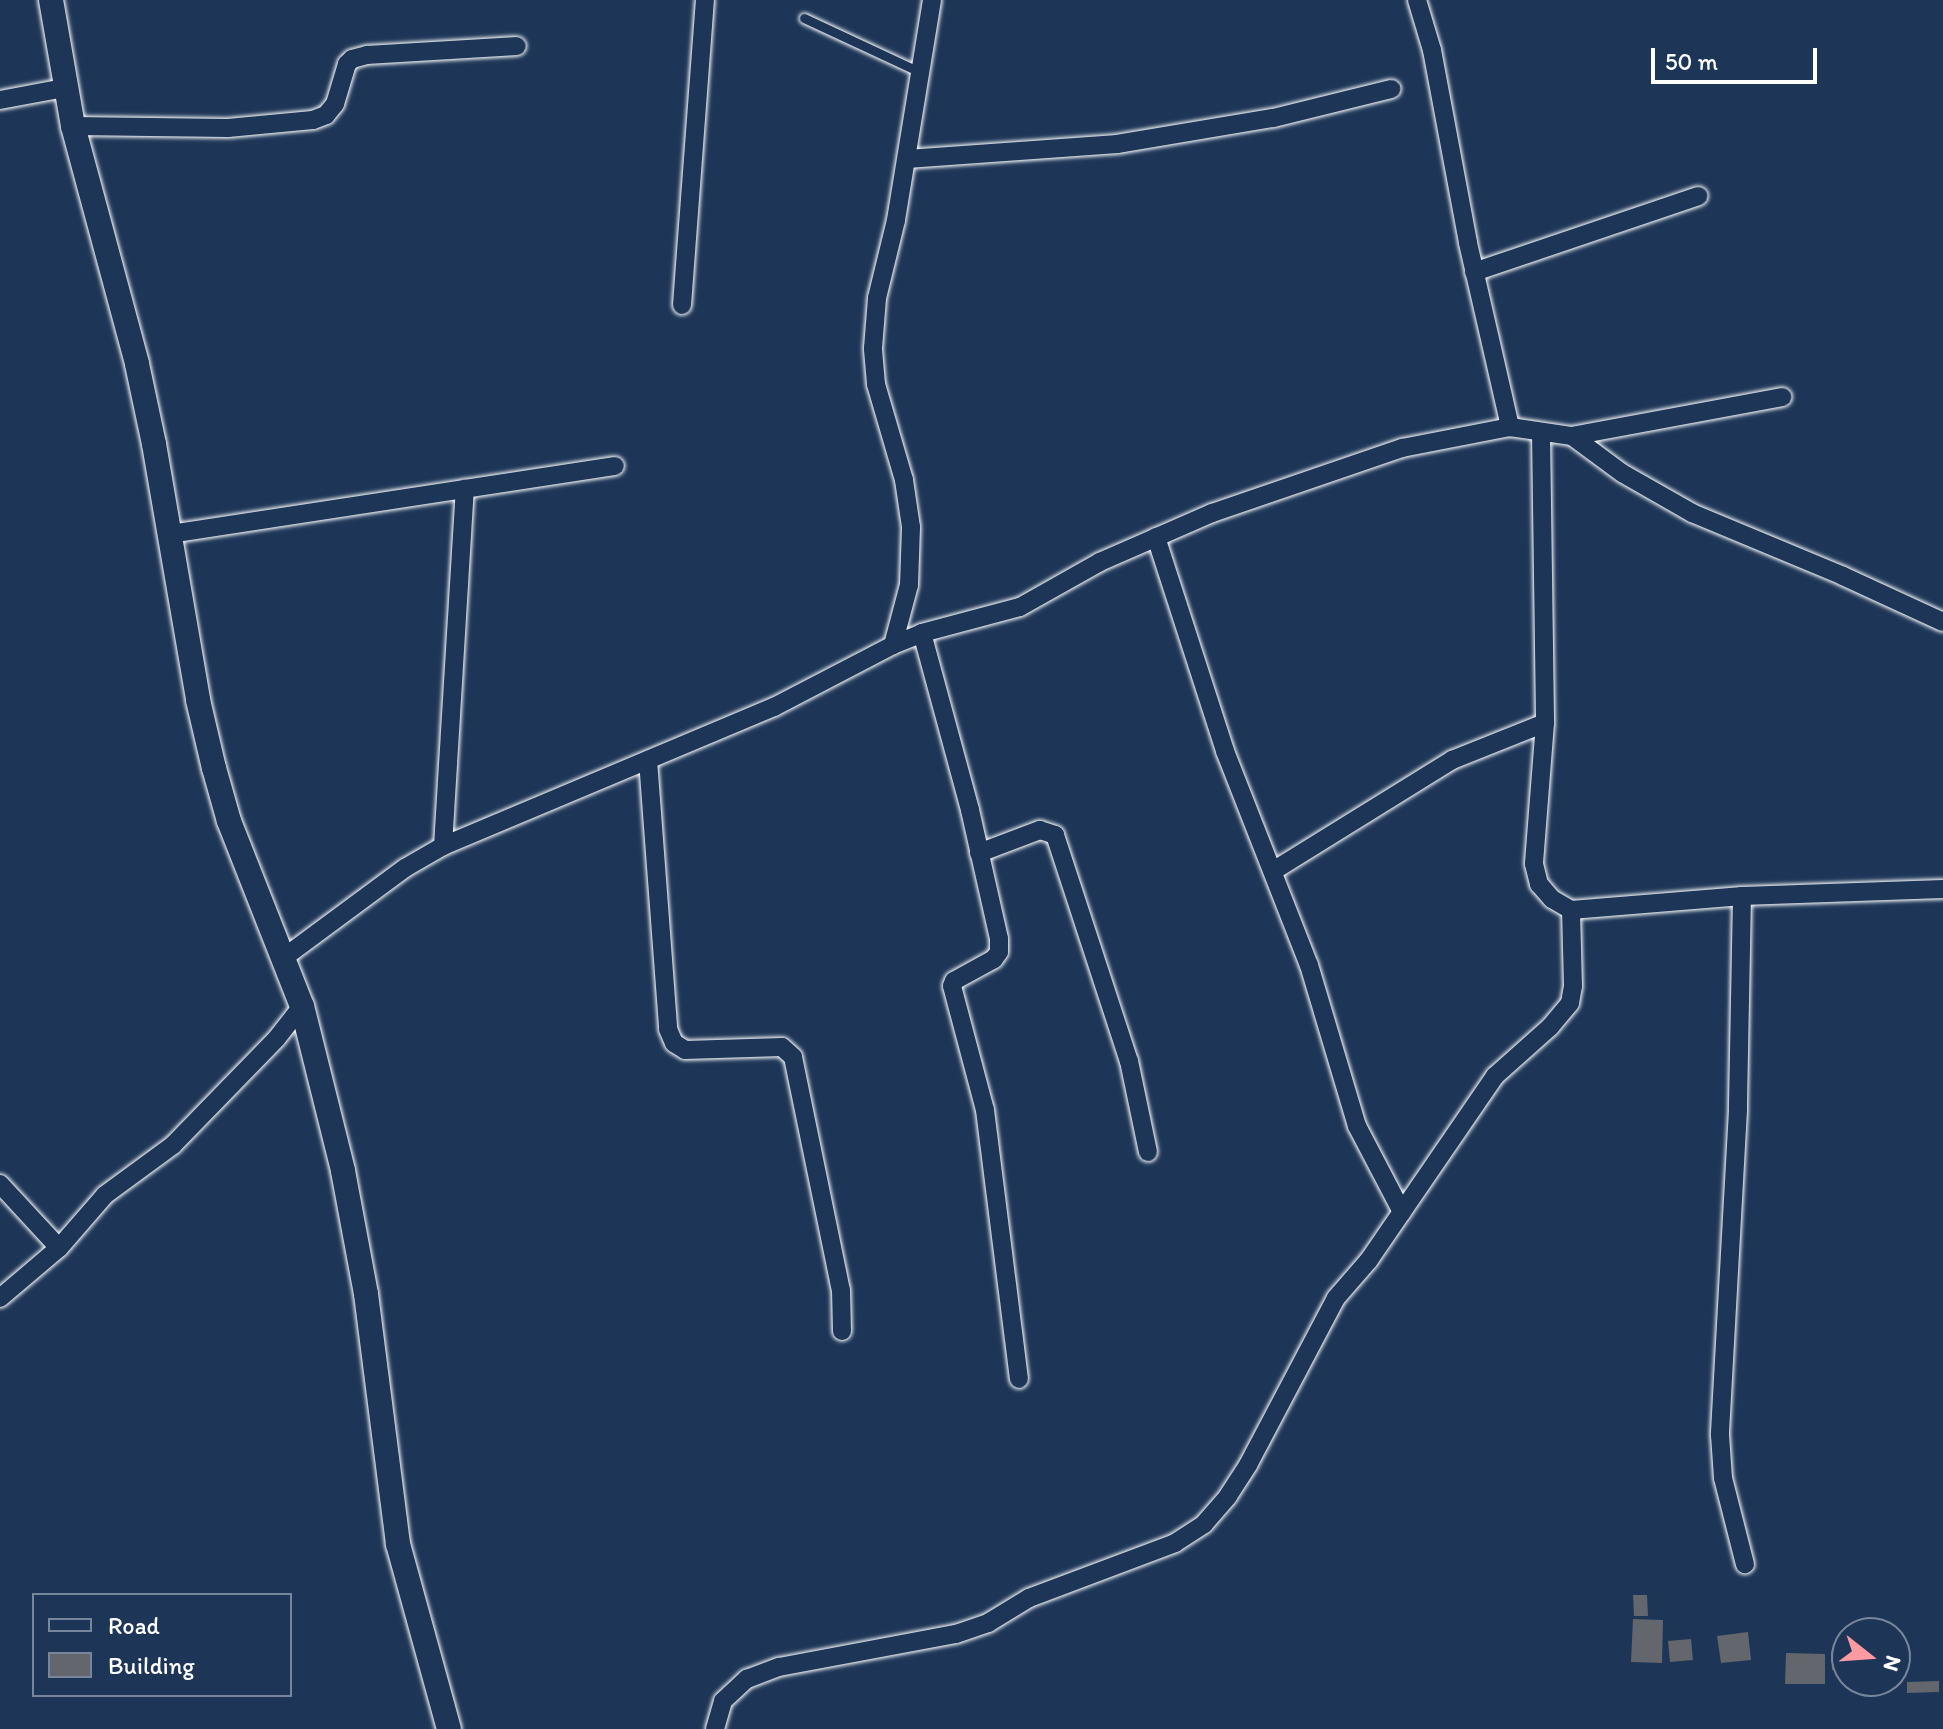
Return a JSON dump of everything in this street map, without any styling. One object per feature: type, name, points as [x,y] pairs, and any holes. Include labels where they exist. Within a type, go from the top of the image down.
[{"type":"street","points":[[51,0],[73,126],[137,364],[214,768],[229,821],[286,956],[302,1006],[343,1171],[366,1294],[398,1544],[449,1729]]},
{"type":"street","points":[[682,305],[705,0]]},
{"type":"street","points":[[893,645],[909,585],[911,527],[904,480],[876,384],[873,348],[877,298],[907,159],[932,0]]},
{"type":"street","points":[[1417,0],[1432,50],[1474,272],[1510,427]]},
{"type":"street","points":[[73,126],[228,128],[313,120],[326,115],[335,104],[347,64],[352,59],[367,55],[517,46]]},
{"type":"street","points":[[0,100],[65,88]]},
{"type":"street","points":[[907,159],[1117,144],[1273,118],[1391,89]]},
{"type":"street","points":[[1474,272],[1699,196]]},
{"type":"street","points":[[286,956],[405,868],[443,846],[774,707],[893,645],[922,633],[1020,607],[1100,562],[1212,513],[1402,448],[1510,427],[1572,436],[1782,397]]},
{"type":"street","points":[[1541,432],[1545,723],[1534,864],[1546,892],[1571,910],[1742,896],[1943,889]]},
{"type":"street","points":[[1572,436],[1622,473],[1692,513],[1943,622]]},
{"type":"street","points":[[170,534],[615,466]]},
{"type":"street","points":[[443,846],[465,489]]},
{"type":"street","points":[[1156,537],[1225,751],[1309,965],[1357,1126],[1402,1212]]},
{"type":"street","points":[[922,633],[979,853],[999,952],[994,959],[954,981],[952,986],[985,1110],[1019,1379]]},
{"type":"street","points":[[1273,871],[1452,760],[1545,723]]},
{"type":"street","points":[[648,760],[668,1029],[674,1043],[685,1050],[782,1047],[793,1057],[841,1290],[842,1331]]},
{"type":"street","points":[[979,853],[1040,830],[1055,835],[1129,1061],[1148,1152]]},
{"type":"street","points":[[1742,896],[1738,1110],[1720,1435],[1723,1478],[1745,1564]]},
{"type":"street","points":[[715,1729],[723,1701],[747,1679],[779,1667],[956,1634],[988,1623],[1029,1598],[1175,1543],[1204,1524],[1228,1496],[1248,1465],[1336,1298],[1402,1212],[1495,1076],[1550,1027],[1570,1003],[1573,986],[1571,910]]},
{"type":"street","points":[[0,1298],[59,1248],[105,1195],[173,1145],[277,1038],[302,1006]]},
{"type":"street","points":[[0,1184],[59,1248]]},
{"type":"lane","points":[[804,18],[920,72]]},
{"type":"building","points":[[1633,1595],[1647,1595],[1648,1616],[1634,1616]]},
{"type":"building","points":[[1633,1619],[1663,1620],[1662,1663],[1631,1662]]},
{"type":"building","points":[[1748,1632],[1751,1660],[1721,1663],[1717,1636]]},
{"type":"building","points":[[1691,1639],[1693,1660],[1670,1662],[1668,1641]]},
{"type":"building","points":[[1786,1653],[1825,1654],[1825,1684],[1785,1684]]},
{"type":"building","points":[[1939,1681],[1939,1692],[1911,1693],[1911,1682]]}]
